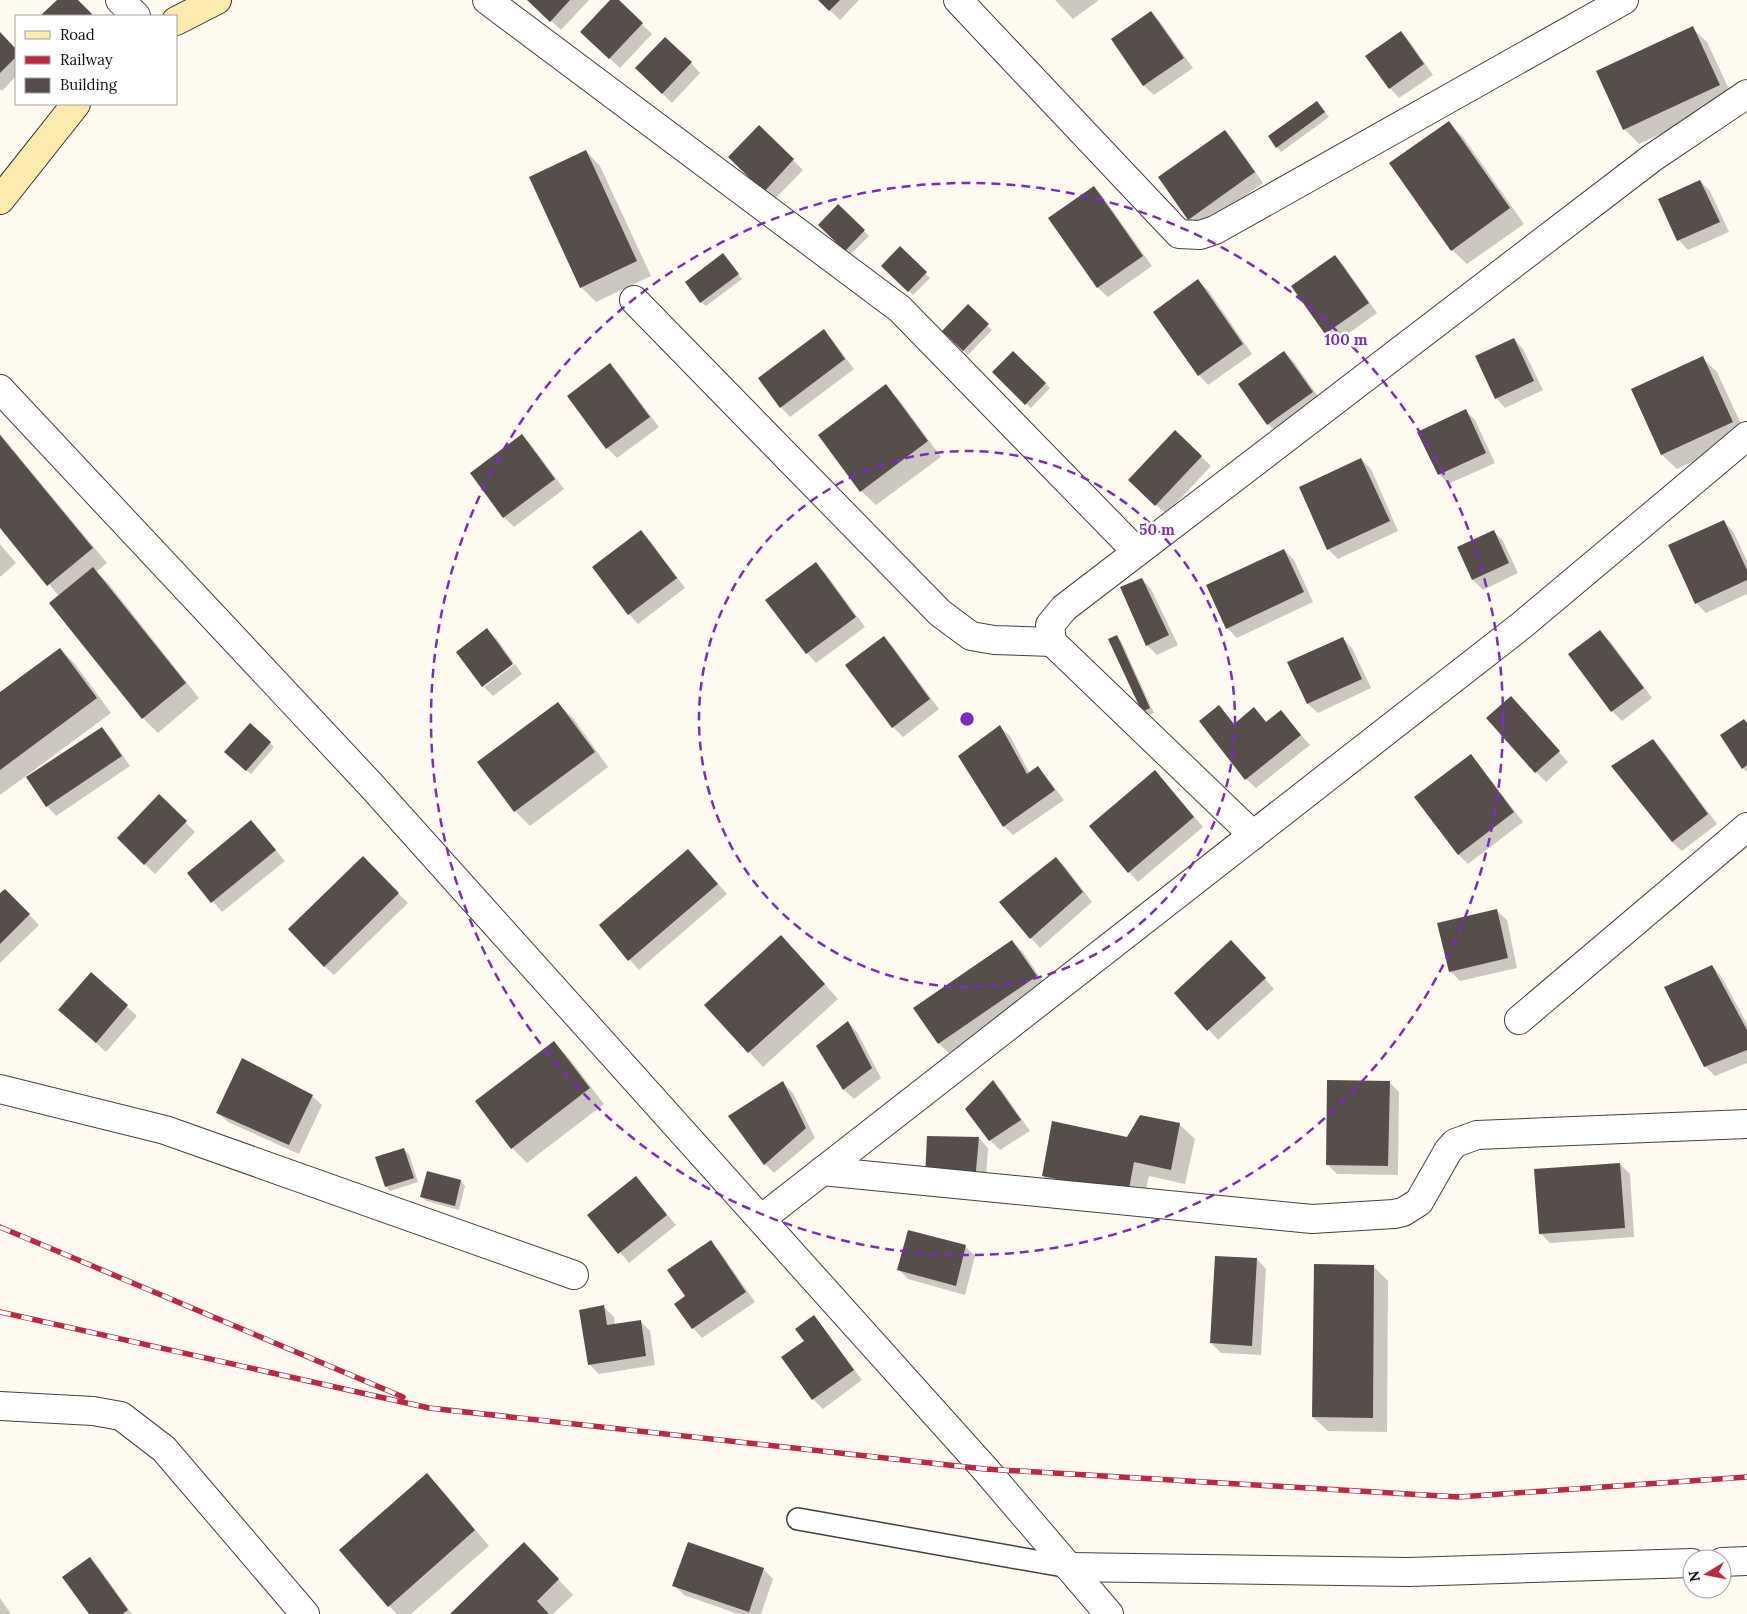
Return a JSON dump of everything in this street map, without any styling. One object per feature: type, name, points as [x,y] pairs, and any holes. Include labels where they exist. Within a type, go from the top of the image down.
[{"type":"street","points":[[120,0],[135,15]]},
{"type":"street","points":[[178,21],[217,0]]},
{"type":"street","points":[[488,0],[900,309],[1137,552]]},
{"type":"street","points":[[958,0],[1179,234],[1200,236],[1215,230],[1624,0]]},
{"type":"street","points":[[1253,835],[1052,642],[1050,625],[1064,608],[1652,158],[1747,94]]},
{"type":"street","points":[[0,200],[75,105]]},
{"type":"street","points":[[634,300],[940,613],[971,636],[994,640],[1052,642]]},
{"type":"street","points":[[0,389],[370,784],[985,1469],[1109,1614]]},
{"type":"street","points":[[761,1218],[1522,625],[1747,436]]},
{"type":"street","points":[[1519,1020],[1747,827]]},
{"type":"street","points":[[0,1089],[165,1130],[574,1275]]},
{"type":"street","points":[[822,1171],[1312,1219],[1403,1212],[1419,1202],[1448,1151],[1455,1143],[1477,1135],[1747,1124]]},
{"type":"street","points":[[0,1406],[93,1411],[121,1416],[164,1449],[305,1614]]},
{"type":"street","points":[[1732,1562],[1747,1561]]},
{"type":"street","points":[[1069,1567],[1409,1572],[1682,1562]]},
{"type":"lane","points":[[798,1519],[1069,1567]]},
{"type":"building","points":[[57,0],[78,0],[92,14],[91,15],[41,15]]},
{"type":"building","points":[[527,0],[570,0],[550,22]]},
{"type":"building","points":[[610,0],[619,0],[643,23],[609,59],[580,32]]},
{"type":"building","points":[[818,0],[840,0],[829,11]]},
{"type":"building","points":[[1151,11],[1184,58],[1143,86],[1111,39]]},
{"type":"building","points":[[1693,26],[1720,85],[1623,130],[1596,71]]},
{"type":"building","points":[[1401,31],[1424,64],[1389,89],[1365,56]]},
{"type":"building","points":[[0,32],[15,48],[15,58],[0,73]]},
{"type":"building","points":[[665,37],[692,62],[662,94],[635,68]]},
{"type":"building","points":[[1317,101],[1325,112],[1276,148],[1268,136]]},
{"type":"building","points":[[1449,121],[1510,208],[1451,251],[1389,163]]},
{"type":"building","points":[[759,125],[794,159],[764,192],[728,157]]},
{"type":"building","points":[[1225,130],[1255,172],[1188,220],[1158,177]]},
{"type":"building","points":[[586,150],[637,261],[580,288],[529,177]]},
{"type":"building","points":[[1700,180],[1720,222],[1677,241],[1658,199]]},
{"type":"building","points":[[1094,186],[1143,256],[1097,288],[1048,218]]},
{"type":"building","points":[[838,204],[865,230],[845,251],[818,225]]},
{"type":"building","points":[[900,246],[927,272],[908,292],[881,266]]},
{"type":"building","points":[[723,253],[739,274],[700,303],[685,282]]},
{"type":"building","points":[[1335,255],[1369,303],[1325,334],[1291,286]]},
{"type":"building","points":[[1198,279],[1243,344],[1198,376],[1153,312]]},
{"type":"building","points":[[968,304],[989,324],[963,351],[942,331]]},
{"type":"building","points":[[824,329],[845,359],[780,408],[758,378]]},
{"type":"building","points":[[1514,338],[1534,381],[1495,399],[1475,356]]},
{"type":"building","points":[[1013,351],[1046,383],[1025,405],[992,372]]},
{"type":"building","points":[[1284,351],[1313,392],[1267,425],[1238,384]]},
{"type":"building","points":[[1703,356],[1733,422],[1661,455],[1631,389]]},
{"type":"building","points":[[610,363],[650,417],[606,449],[567,396]]},
{"type":"building","points":[[886,384],[928,441],[860,492],[818,435]]},
{"type":"building","points":[[1466,409],[1486,453],[1438,475],[1417,432]]},
{"type":"building","points":[[1175,430],[1202,456],[1155,506],[1128,480]]},
{"type":"building","points":[[522,434],[555,479],[503,518],[470,473]]},
{"type":"building","points":[[0,435],[93,548],[47,586],[0,528]]},
{"type":"building","points":[[1361,458],[1390,521],[1327,550],[1299,487]]},
{"type":"building","points":[[1724,520],[1747,570],[1747,580],[1695,604],[1668,545]]},
{"type":"building","points":[[641,530],[677,578],[628,615],[592,567]]},
{"type":"building","points":[[1494,530],[1509,563],[1472,580],[1457,547]]},
{"type":"building","points":[[1284,549],[1304,592],[1226,629],[1206,585]]},
{"type":"building","points":[[816,562],[856,617],[806,654],[765,600]]},
{"type":"building","points":[[93,567],[186,683],[142,719],[49,603]]},
{"type":"building","points":[[1142,578],[1169,635],[1146,646],[1120,587]]},
{"type":"building","points":[[487,628],[513,664],[482,687],[456,652]]},
{"type":"building","points":[[1600,630],[1644,688],[1611,712],[1568,654]]},
{"type":"building","points":[[1117,635],[1150,708],[1142,712],[1108,639]]},
{"type":"building","points":[[884,636],[930,699],[892,728],[845,665]]},
{"type":"building","points":[[1343,637],[1362,679],[1307,704],[1287,662]]},
{"type":"building","points":[[60,648],[97,698],[0,770],[0,692]]},
{"type":"building","points":[[1511,696],[1560,751],[1535,773],[1486,718]]},
{"type":"building","points":[[558,702],[595,752],[514,812],[477,762]]},
{"type":"building","points":[[1219,705],[1234,724],[1254,707],[1266,722],[1281,710],[1301,735],[1245,780],[1199,721]]},
{"type":"building","points":[[1744,719],[1747,723],[1747,765],[1742,769],[1720,735]]},
{"type":"building","points":[[250,723],[271,742],[246,771],[224,752]]},
{"type":"building","points":[[1000,725],[1027,774],[1038,766],[1055,790],[1003,827],[958,756]]},
{"type":"building","points":[[102,727],[122,756],[46,807],[26,777]]},
{"type":"building","points":[[1653,739],[1708,814],[1672,842],[1611,766]]},
{"type":"building","points":[[1471,754],[1514,812],[1458,855],[1414,797]]},
{"type":"building","points":[[1155,770],[1194,817],[1128,873],[1089,826]]},
{"type":"building","points":[[159,794],[187,821],[144,865],[117,838]]},
{"type":"building","points":[[251,820],[276,850],[211,903],[187,873]]},
{"type":"building","points":[[688,849],[718,884],[628,961],[599,925]]},
{"type":"building","points":[[363,856],[399,893],[324,967],[288,929]]},
{"type":"building","points":[[1056,857],[1083,892],[1030,939],[999,902]]},
{"type":"building","points":[[5,889],[30,914],[0,944],[0,893]]},
{"type":"building","points":[[1497,909],[1508,958],[1449,972],[1437,923]]},
{"type":"building","points":[[781,935],[825,984],[748,1053],[704,1005]]},
{"type":"building","points":[[1012,940],[1037,976],[938,1044],[913,1008]]},
{"type":"building","points":[[1231,940],[1266,978],[1207,1031],[1174,993]]},
{"type":"building","points":[[1712,965],[1747,1030],[1747,1050],[1704,1067],[1664,987]]},
{"type":"building","points":[[91,972],[128,1005],[96,1043],[58,1010]]},
{"type":"building","points":[[848,1021],[872,1068],[843,1090],[816,1046]]},
{"type":"building","points":[[554,1041],[590,1088],[511,1149],[475,1101]]},
{"type":"building","points":[[242,1058],[313,1095],[289,1145],[216,1113]]},
{"type":"building","points":[[993,1080],[1021,1120],[989,1141],[965,1109]]},
{"type":"building","points":[[1327,1080],[1390,1081],[1388,1166],[1326,1165]]},
{"type":"building","points":[[783,1081],[806,1128],[764,1165],[728,1116]]},
{"type":"building","points":[[1140,1115],[1180,1123],[1171,1170],[1134,1162],[1128,1194],[1042,1176],[1052,1121],[1127,1137]]},
{"type":"building","points":[[927,1136],[979,1137],[975,1182],[925,1178]]},
{"type":"building","points":[[404,1148],[414,1178],[385,1187],[375,1157]]},
{"type":"building","points":[[1620,1163],[1625,1228],[1539,1234],[1534,1169]]},
{"type":"building","points":[[427,1171],[461,1180],[455,1206],[420,1197]]},
{"type":"building","points":[[636,1176],[667,1215],[618,1254],[587,1215]]},
{"type":"building","points":[[908,1230],[966,1245],[956,1286],[897,1270]]},
{"type":"building","points":[[711,1240],[746,1292],[692,1329],[674,1304],[685,1296],[667,1270]]},
{"type":"building","points":[[1215,1256],[1257,1258],[1252,1346],[1210,1343]]},
{"type":"building","points":[[1314,1264],[1374,1265],[1373,1418],[1312,1417]]},
{"type":"building","points":[[604,1305],[607,1325],[641,1320],[646,1356],[588,1365],[579,1310]]},
{"type":"building","points":[[814,1315],[854,1370],[812,1400],[781,1357],[804,1341],[795,1329]]},
{"type":"building","points":[[427,1473],[475,1530],[388,1607],[339,1550]]},
{"type":"building","points":[[524,1542],[559,1579],[537,1601],[549,1614],[450,1614]]},
{"type":"building","points":[[688,1542],[764,1568],[749,1612],[672,1586]]},
{"type":"building","points":[[90,1557],[128,1610],[122,1614],[89,1614],[62,1577]]},
{"type":"railway","points":[[0,1227],[403,1397]]},
{"type":"railway","points":[[0,1312],[429,1408],[985,1469],[1459,1497],[1747,1477]]}]
